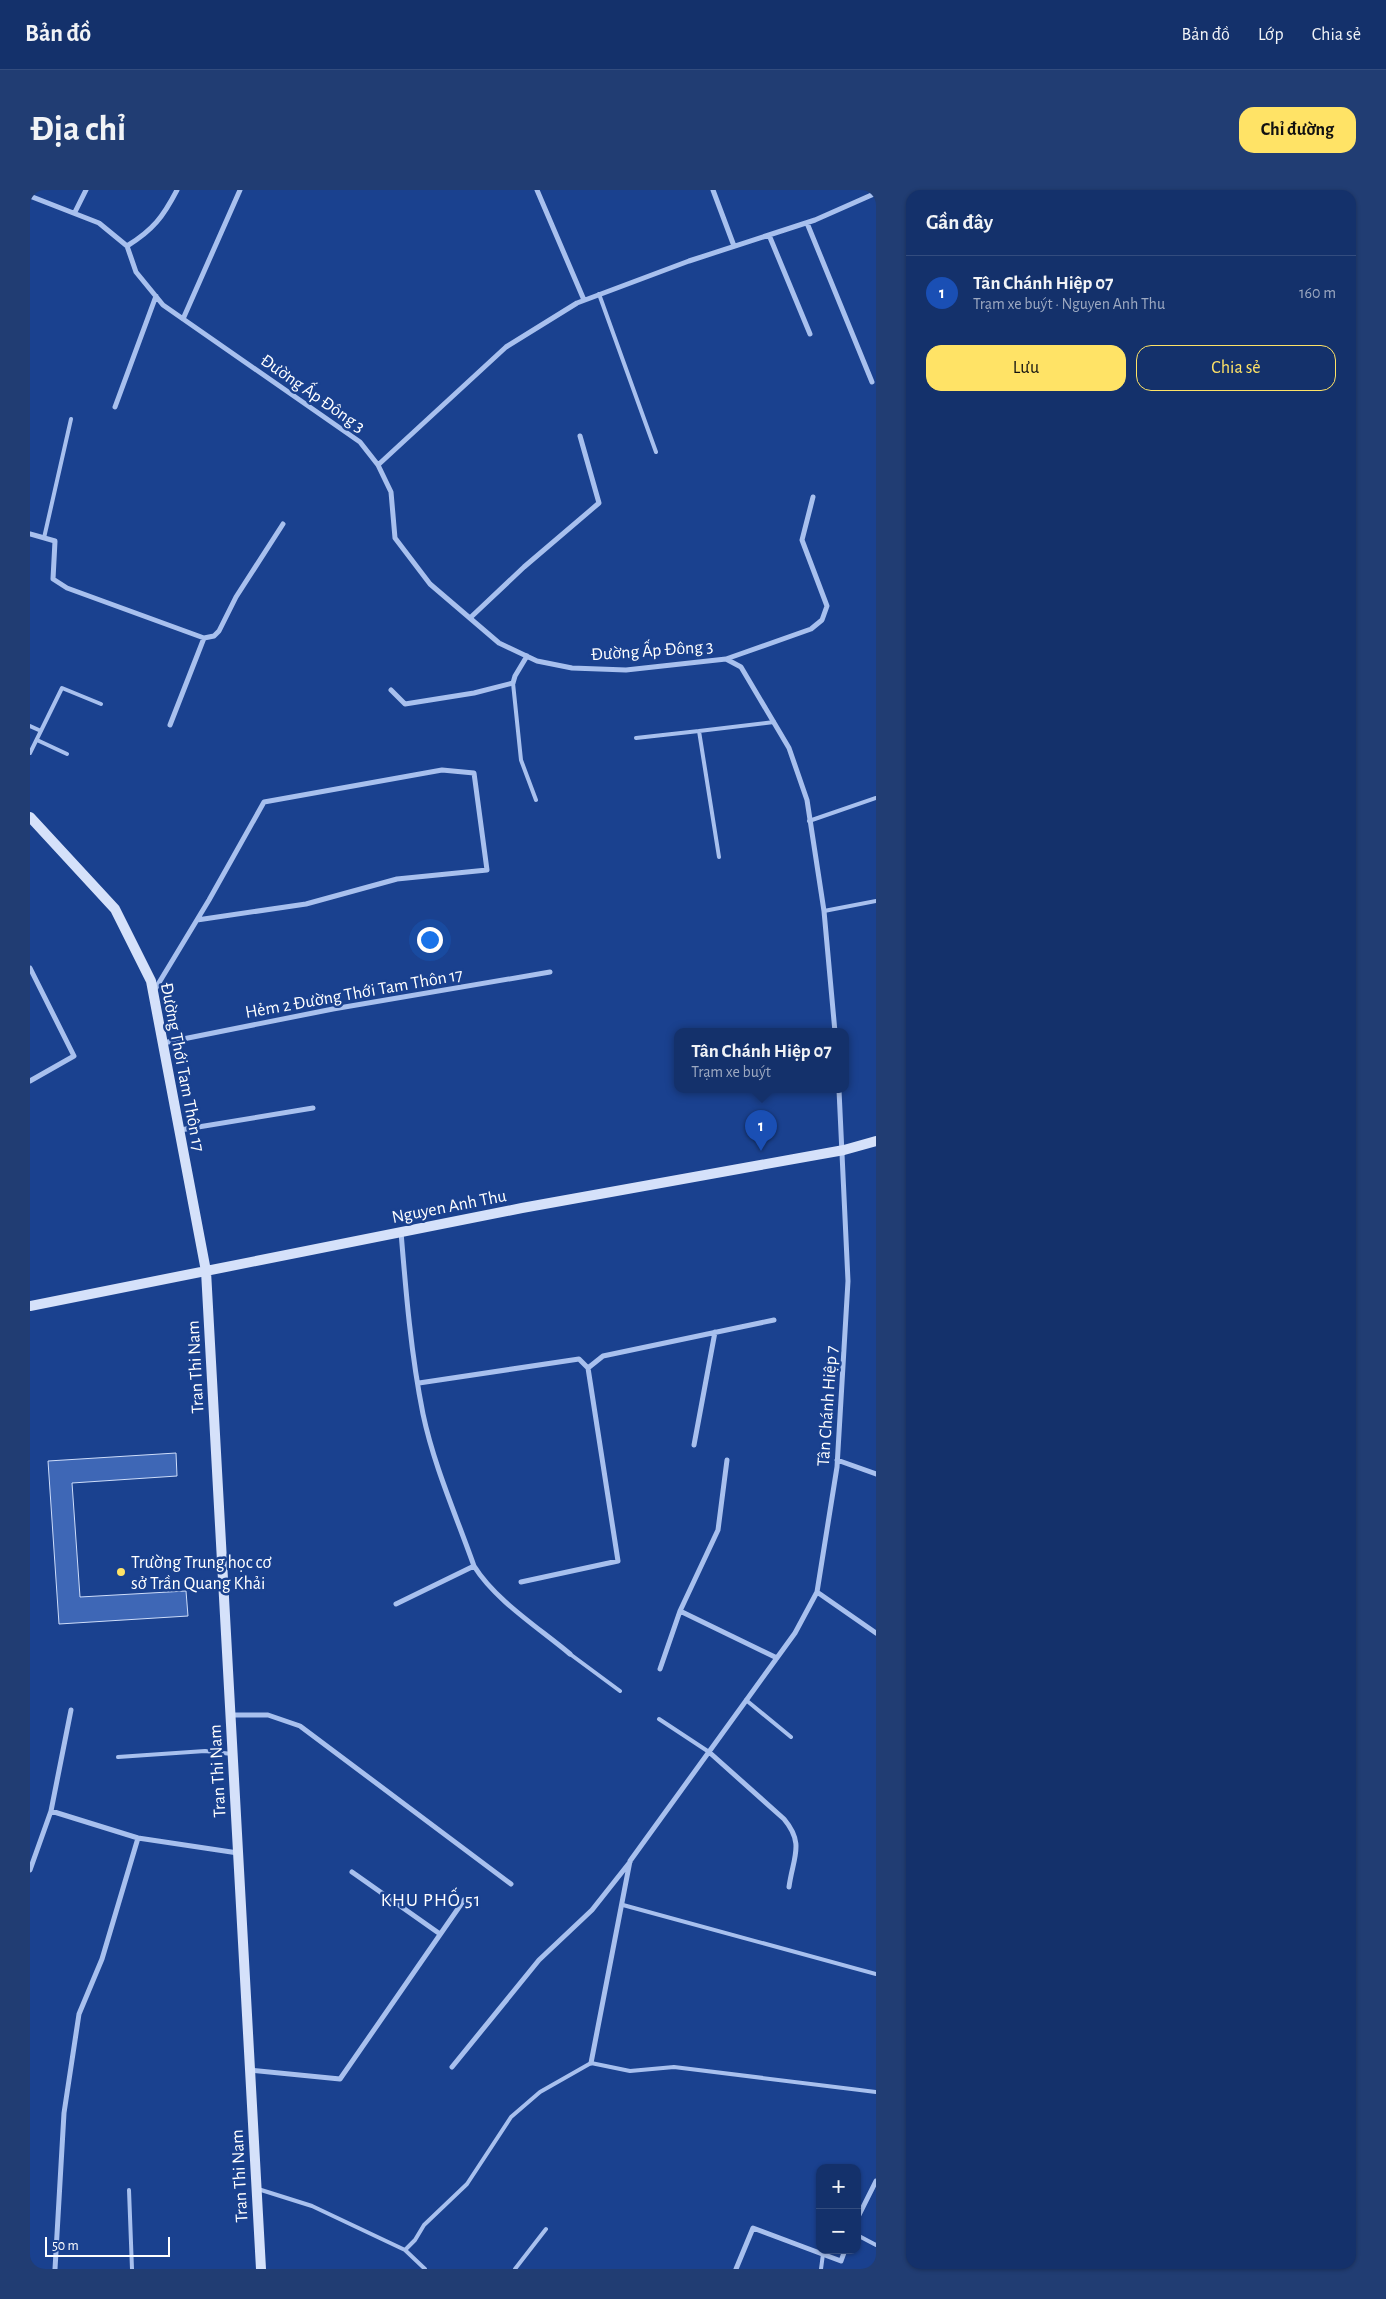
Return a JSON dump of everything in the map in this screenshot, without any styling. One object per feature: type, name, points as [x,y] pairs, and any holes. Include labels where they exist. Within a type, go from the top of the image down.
[{"type":"street","points":[[75,212],[86,190]]},
{"type":"street","points":[[30,196],[99,223],[127,246],[147,234],[153,228],[164,215],[177,190]]},
{"type":"street","points":[[183,319],[240,190]]},
{"type":"street","points":[[537,190],[584,300]]},
{"type":"street","points":[[713,190],[734,246]]},
{"type":"street","points":[[378,464],[506,347],[584,300],[734,246],[807,223],[876,193]]},
{"type":"street","points":[[807,223],[872,382]]},
{"type":"street","points":[[769,234],[810,334]]},
{"type":"street","name":"Đường Ấp Đông 3","points":[[127,246],[136,272],[163,305],[360,442],[378,464],[391,492],[395,538],[430,584],[499,643],[537,661],[572,668],[626,670],[726,659],[741,667],[789,748],[807,800],[824,911],[835,1028]]},
{"type":"street","points":[[115,407],[156,296]]},
{"type":"street","points":[[470,618],[524,567],[599,503],[580,436]]},
{"type":"street","points":[[726,659],[811,629],[822,620],[827,606],[802,540],[813,497]]},
{"type":"street","points":[[30,534],[55,541],[53,579],[67,588],[204,638],[214,636],[219,631],[236,597],[283,524]]},
{"type":"street","points":[[170,725],[204,638]]},
{"type":"street","points":[[391,690],[405,704],[474,693],[513,683],[515,676],[528,656]]},
{"type":"street","points":[[153,993],[264,802],[442,770],[474,773],[487,870],[396,879],[306,904],[197,920]]},
{"type":"street","name":"Đường Thới Tam Thôn 17","points":[[30,817],[114,909],[151,981],[206,1271]]},
{"type":"street","points":[[30,968],[74,1056],[30,1081]]},
{"type":"street","name":"Hẻm 2 Đường Thới Tam Thôn 17","points":[[162,1043],[333,1009],[550,972]]},
{"type":"street","points":[[839,1093],[844,1150]]},
{"type":"street","points":[[179,1131],[313,1108]]},
{"type":"street","name":"Nguyen Anh Thu","points":[[30,1306],[401,1232],[844,1150],[876,1141]]},
{"type":"street","name":"Tân Chánh Hiệp 7","points":[[452,2067],[538,1960],[592,1910],[630,1861],[795,1633],[817,1592],[837,1460],[848,1281],[844,1150]]},
{"type":"street","points":[[401,1232],[423,1414],[440,1477],[474,1566],[481,1578],[494,1591],[570,1654]]},
{"type":"street","name":"Tran Thi Nam","points":[[206,1271],[260,2269]]},
{"type":"street","points":[[588,1368],[603,1356],[774,1320]]},
{"type":"street","points":[[694,1445],[715,1332]]},
{"type":"street","points":[[419,1383],[578,1359],[588,1368],[618,1561],[521,1582]]},
{"type":"street","points":[[660,1670],[680,1611],[718,1530],[727,1460]]},
{"type":"street","points":[[837,1460],[876,1474]]},
{"type":"street","points":[[396,1604],[474,1566]]},
{"type":"street","points":[[817,1592],[876,1633]]},
{"type":"street","points":[[680,1611],[777,1658]]},
{"type":"street","points":[[30,1870],[51,1811],[71,1710]]},
{"type":"street","points":[[230,1715],[268,1715],[300,1726],[512,1884]]},
{"type":"street","points":[[709,1752],[784,1819],[793,1830],[798,1844],[789,1887]]},
{"type":"street","points":[[51,1811],[138,1838],[238,1853]]},
{"type":"street","points":[[55,2269],[64,2114],[79,2014],[102,1959],[138,1838]]},
{"type":"street","points":[[591,2064],[630,1861]]},
{"type":"street","points":[[352,1872],[440,1934]]},
{"type":"street","points":[[250,2070],[340,2079],[464,1900]]},
{"type":"street","points":[[861,2211],[876,2181]]},
{"type":"street","points":[[736,2269],[753,2228],[816,2251]]},
{"type":"street","points":[[823,2254],[841,2261],[844,2254]]},
{"type":"lane","points":[[599,294],[656,452]]},
{"type":"lane","points":[[44,538],[71,419]]},
{"type":"lane","points":[[513,683],[521,760],[536,800]]},
{"type":"lane","points":[[30,753],[62,688],[101,704]]},
{"type":"lane","points":[[636,738],[774,722]]},
{"type":"lane","points":[[30,726],[41,731]]},
{"type":"lane","points":[[699,731],[719,857]]},
{"type":"lane","points":[[37,740],[67,754]]},
{"type":"lane","points":[[809,822],[876,798]]},
{"type":"lane","points":[[824,911],[876,902]]},
{"type":"lane","points":[[570,1654],[620,1692]]},
{"type":"lane","points":[[746,1700],[791,1737]]},
{"type":"lane","points":[[659,1719],[709,1752]]},
{"type":"lane","points":[[118,1757],[204,1751],[232,1754]]},
{"type":"lane","points":[[623,1905],[876,1974]]},
{"type":"lane","points":[[405,2250],[409,2248],[424,2225],[467,2184],[511,2117],[540,2092],[591,2064],[640,2072],[674,2067],[876,2092]]},
{"type":"lane","points":[[256,2188],[312,2206],[405,2250],[425,2269]]},
{"type":"lane","points":[[129,2190],[132,2269]]},
{"type":"lane","points":[[516,2269],[546,2229]]},
{"type":"lane","points":[[861,2237],[876,2245]]},
{"type":"lane","points":[[821,2269],[823,2254]]},
{"type":"building","points":[[176,1453],[177,1476],[72,1483],[80,1597],[186,1591],[188,1616],[59,1624],[48,1461]]},
{"type":"place","name":"Tân Chánh Hiệp 07","points":[[761,1151]]},
{"type":"place","name":"Trường Trung học cơ sở Trần Quang Khải","points":[[121,1572]]},
{"type":"district","name":"KHU PHỐ 51","points":[[431,1899]]}]
